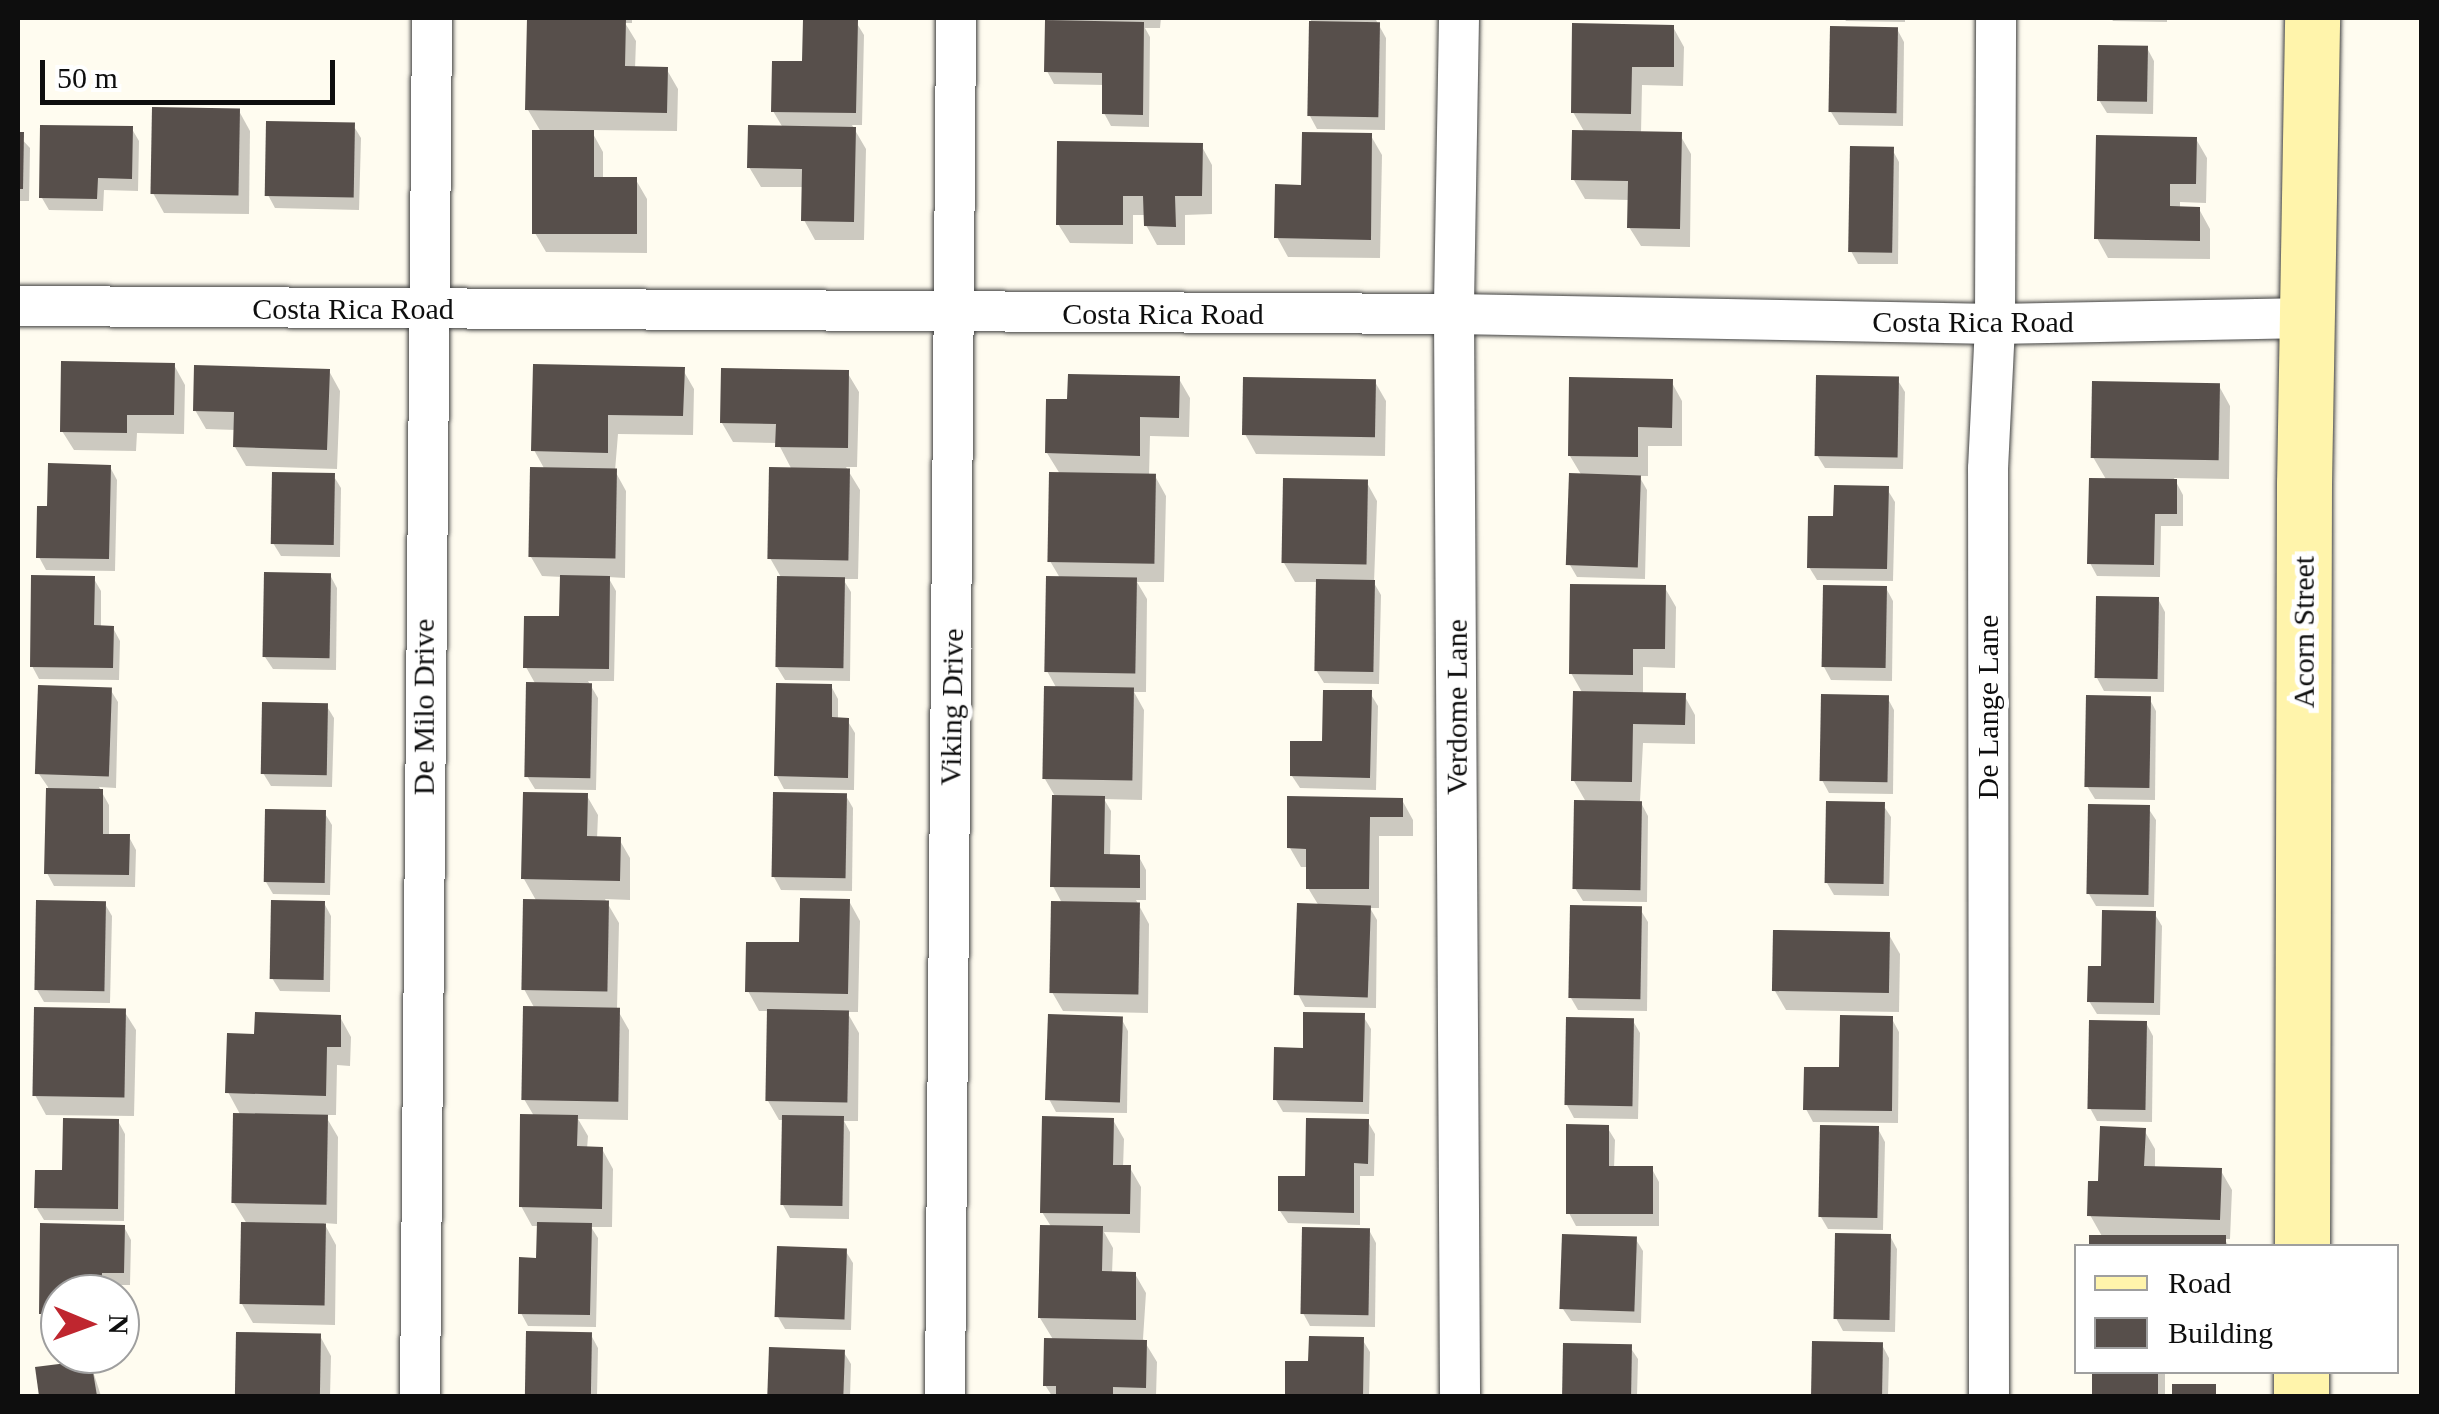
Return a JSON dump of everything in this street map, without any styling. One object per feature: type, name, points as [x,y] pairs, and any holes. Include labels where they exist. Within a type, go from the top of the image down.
[{"type":"street","name":"De Milo Drive","points":[[420,1396],[432,18]]},
{"type":"street","name":"Viking Drive","points":[[945,1396],[956,18]]},
{"type":"street","name":"Verdome Lane","points":[[1459,18],[1454,314],[1460,1396]]},
{"type":"street","name":"De Lange Lane","points":[[1988,1396],[1988,469],[1994,324],[1996,18]]},
{"type":"street","name":"Acorn Street","points":[[2302,1244],[2312,18]]},
{"type":"street","name":"Costa Rica Road","points":[[18,306],[1454,314],[1994,324],[2309,318]]},
{"type":"building","points":[[527,18],[626,19],[625,66],[668,67],[667,113],[525,110]]},
{"type":"building","points":[[803,19],[858,20],[856,113],[771,112],[772,61],[802,61]]},
{"type":"building","points":[[1045,20],[1144,22],[1143,115],[1102,114],[1102,73],[1044,72]]},
{"type":"building","points":[[1309,21],[1380,22],[1378,117],[1307,116]]},
{"type":"building","points":[[1572,23],[1674,25],[1674,67],[1632,67],[1631,114],[1571,113]]},
{"type":"building","points":[[1830,26],[1898,27],[1896,113],[1828,112]]},
{"type":"building","points":[[2098,45],[2148,46],[2147,102],[2097,101]]},
{"type":"building","points":[[152,107],[240,109],[238,196],[150,194]]},
{"type":"building","points":[[266,121],[355,123],[354,198],[265,196]]},
{"type":"building","points":[[40,125],[133,126],[132,179],[98,178],[97,199],[39,198]]},
{"type":"building","points":[[748,125],[856,127],[854,222],[801,221],[802,169],[747,168]]},
{"type":"building","points":[[532,130],[594,130],[594,177],[637,177],[637,234],[532,234]]},
{"type":"building","points":[[1572,130],[1682,132],[1680,229],[1627,228],[1628,181],[1571,180]]},
{"type":"building","points":[[18,132],[24,132],[23,189],[18,189]]},
{"type":"building","points":[[1302,132],[1372,133],[1371,240],[1274,238],[1275,184],[1301,185]]},
{"type":"building","points":[[2096,135],[2197,137],[2196,184],[2170,184],[2170,206],[2200,207],[2200,241],[2094,239]]},
{"type":"building","points":[[1057,141],[1203,143],[1202,196],[1175,196],[1176,227],[1144,226],[1143,196],[1123,196],[1123,225],[1056,225]]},
{"type":"building","points":[[1850,146],[1894,147],[1892,253],[1848,252]]},
{"type":"building","points":[[61,361],[175,363],[174,415],[127,415],[127,433],[60,432]]},
{"type":"building","points":[[533,364],[685,367],[683,416],[608,415],[608,453],[531,451]]},
{"type":"building","points":[[194,365],[330,369],[327,450],[233,447],[234,412],[193,411]]},
{"type":"building","points":[[721,368],[849,370],[848,448],[775,447],[776,424],[720,423]]},
{"type":"building","points":[[1068,374],[1180,376],[1179,418],[1140,417],[1140,456],[1045,453],[1046,399],[1067,399]]},
{"type":"building","points":[[1816,375],[1899,376],[1898,457],[1815,456]]},
{"type":"building","points":[[1243,377],[1376,379],[1375,437],[1242,435]]},
{"type":"building","points":[[1569,377],[1673,379],[1672,428],[1638,427],[1638,457],[1568,456]]},
{"type":"building","points":[[2092,381],[2220,383],[2219,460],[2091,458]]},
{"type":"building","points":[[48,463],[111,465],[109,559],[36,558],[37,506],[47,506]]},
{"type":"building","points":[[530,467],[617,469],[615,559],[528,557]]},
{"type":"building","points":[[769,467],[850,468],[848,560],[767,559]]},
{"type":"building","points":[[272,472],[335,473],[334,545],[271,544]]},
{"type":"building","points":[[1049,472],[1156,474],[1154,564],[1047,562]]},
{"type":"building","points":[[1569,473],[1641,476],[1638,567],[1566,565]]},
{"type":"building","points":[[1283,478],[1368,479],[1367,564],[1282,563]]},
{"type":"building","points":[[2089,478],[2177,479],[2177,514],[2155,514],[2154,565],[2087,564]]},
{"type":"building","points":[[1834,485],[1889,486],[1887,569],[1807,568],[1808,516],[1833,516]]},
{"type":"building","points":[[264,572],[331,573],[330,658],[263,657]]},
{"type":"building","points":[[31,575],[95,576],[94,625],[114,626],[113,668],[30,667]]},
{"type":"building","points":[[560,575],[610,576],[609,669],[523,668],[524,616],[559,616]]},
{"type":"building","points":[[777,576],[845,577],[843,668],[775,667]]},
{"type":"building","points":[[1046,576],[1137,578],[1135,674],[1044,672]]},
{"type":"building","points":[[1316,579],[1375,580],[1373,672],[1314,671]]},
{"type":"building","points":[[1570,584],[1666,585],[1665,649],[1633,649],[1633,675],[1569,674]]},
{"type":"building","points":[[1823,585],[1887,586],[1886,668],[1822,667]]},
{"type":"building","points":[[2096,596],[2159,597],[2158,679],[2095,678]]},
{"type":"building","points":[[526,682],[592,683],[590,778],[524,777]]},
{"type":"building","points":[[776,683],[832,684],[832,717],[849,718],[848,778],[774,776]]},
{"type":"building","points":[[38,685],[112,688],[109,777],[35,774]]},
{"type":"building","points":[[1044,686],[1134,688],[1132,781],[1042,779]]},
{"type":"building","points":[[1323,690],[1372,690],[1370,778],[1290,776],[1290,741],[1322,741]]},
{"type":"building","points":[[1573,691],[1686,693],[1685,725],[1633,724],[1632,782],[1571,781]]},
{"type":"building","points":[[1821,694],[1889,695],[1887,782],[1819,781]]},
{"type":"building","points":[[2086,695],[2151,696],[2149,788],[2084,787]]},
{"type":"building","points":[[262,702],[328,703],[327,775],[261,774]]},
{"type":"building","points":[[46,788],[103,789],[103,834],[130,834],[129,875],[44,874]]},
{"type":"building","points":[[523,792],[588,793],[587,836],[621,837],[620,881],[521,879]]},
{"type":"building","points":[[773,792],[847,793],[846,878],[772,877]]},
{"type":"building","points":[[1052,795],[1105,796],[1104,854],[1140,855],[1140,888],[1050,887]]},
{"type":"building","points":[[1287,796],[1403,798],[1403,817],[1370,817],[1369,889],[1306,889],[1306,849],[1287,848]]},
{"type":"building","points":[[1574,800],[1642,801],[1640,890],[1572,889]]},
{"type":"building","points":[[1826,801],[1885,802],[1884,884],[1825,883]]},
{"type":"building","points":[[2088,804],[2150,805],[2148,895],[2086,894]]},
{"type":"building","points":[[265,809],[326,810],[325,883],[264,882]]},
{"type":"building","points":[[800,898],[850,899],[848,994],[745,992],[746,942],[799,942]]},
{"type":"building","points":[[523,899],[609,901],[607,991],[521,990]]},
{"type":"building","points":[[36,900],[106,901],[104,991],[34,990]]},
{"type":"building","points":[[271,900],[325,901],[324,980],[270,979]]},
{"type":"building","points":[[1051,901],[1140,903],[1138,995],[1049,993]]},
{"type":"building","points":[[1297,903],[1371,906],[1368,998],[1294,995]]},
{"type":"building","points":[[1570,905],[1642,906],[1640,999],[1568,998]]},
{"type":"building","points":[[2102,910],[2156,911],[2154,1003],[2087,1002],[2088,966],[2101,966]]},
{"type":"building","points":[[1773,930],[1890,932],[1889,993],[1772,991]]},
{"type":"building","points":[[523,1006],[620,1008],[618,1102],[521,1100]]},
{"type":"building","points":[[34,1007],[126,1009],[124,1098],[32,1096]]},
{"type":"building","points":[[767,1009],[849,1010],[847,1102],[765,1101]]},
{"type":"building","points":[[255,1012],[341,1015],[341,1047],[327,1047],[326,1096],[225,1093],[227,1033],[254,1034]]},
{"type":"building","points":[[1303,1012],[1365,1013],[1363,1102],[1273,1100],[1274,1047],[1303,1048]]},
{"type":"building","points":[[1048,1014],[1123,1017],[1120,1103],[1045,1100]]},
{"type":"building","points":[[1840,1015],[1893,1016],[1892,1111],[1803,1110],[1804,1067],[1839,1067]]},
{"type":"building","points":[[1566,1017],[1634,1018],[1632,1106],[1564,1105]]},
{"type":"building","points":[[2089,1020],[2147,1021],[2145,1110],[2087,1109]]},
{"type":"building","points":[[233,1113],[328,1115],[326,1205],[231,1203]]},
{"type":"building","points":[[520,1114],[578,1115],[577,1146],[603,1147],[602,1209],[519,1207]]},
{"type":"building","points":[[782,1115],[844,1116],[842,1206],[780,1205]]},
{"type":"building","points":[[1042,1116],[1114,1118],[1113,1165],[1131,1165],[1130,1214],[1040,1213]]},
{"type":"building","points":[[63,1118],[119,1119],[118,1209],[34,1208],[35,1170],[62,1170]]},
{"type":"building","points":[[1306,1118],[1369,1119],[1368,1164],[1354,1163],[1354,1213],[1278,1211],[1278,1176],[1305,1176]]},
{"type":"building","points":[[1566,1124],[1609,1125],[1609,1166],[1653,1166],[1653,1214],[1566,1214]]},
{"type":"building","points":[[1820,1125],[1879,1126],[1877,1218],[1818,1217]]},
{"type":"building","points":[[2100,1126],[2146,1128],[2144,1166],[2222,1168],[2220,1220],[2087,1216],[2088,1181],[2098,1181]]},
{"type":"building","points":[[241,1222],[326,1223],[325,1305],[240,1304]]},
{"type":"building","points":[[537,1222],[592,1223],[590,1315],[518,1314],[519,1257],[536,1258]]},
{"type":"building","points":[[40,1223],[125,1225],[124,1273],[40,1274],[39,1314]]},
{"type":"building","points":[[1040,1225],[1103,1226],[1102,1271],[1136,1272],[1136,1320],[1038,1318]]},
{"type":"building","points":[[1302,1227],[1370,1228],[1368,1315],[1300,1314]]},
{"type":"building","points":[[1835,1233],[1891,1234],[1889,1320],[1833,1319]]},
{"type":"building","points":[[1562,1234],[1637,1237],[1634,1312],[1559,1309]]},
{"type":"building","points":[[2089,1235],[2226,1235],[2226,1244],[2089,1244]]},
{"type":"building","points":[[777,1246],[847,1248],[844,1319],[775,1317]]},
{"type":"building","points":[[526,1331],[592,1332],[591,1396],[525,1396]]},
{"type":"building","points":[[236,1332],[321,1333],[320,1396],[235,1396]]},
{"type":"building","points":[[1309,1336],[1364,1337],[1363,1396],[1285,1396],[1285,1361],[1308,1361]]},
{"type":"building","points":[[1044,1338],[1147,1340],[1146,1388],[1113,1387],[1113,1396],[1056,1396],[1056,1386],[1043,1386]]},
{"type":"building","points":[[1812,1341],[1883,1342],[1882,1396],[1811,1396]]},
{"type":"building","points":[[1563,1343],[1632,1344],[1631,1396],[1562,1396]]},
{"type":"building","points":[[769,1347],[845,1350],[843,1396],[767,1396]]},
{"type":"building","points":[[40,1366],[40,1374],[93,1374],[97,1396],[39,1396],[35,1367]]},
{"type":"building","points":[[2092,1374],[2158,1374],[2158,1396],[2092,1396]]},
{"type":"building","points":[[2172,1384],[2216,1384],[2216,1396],[2172,1396]]}]
